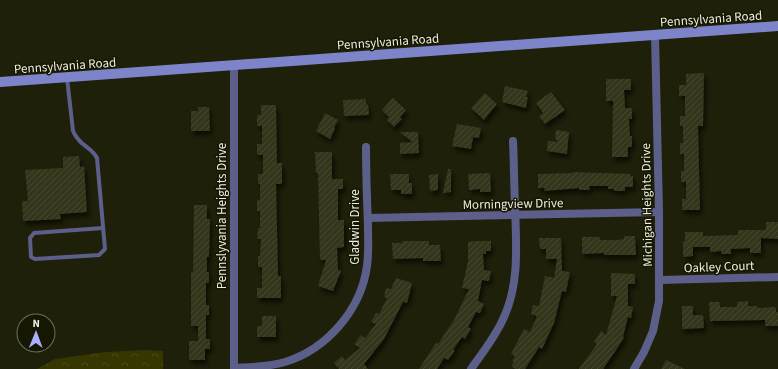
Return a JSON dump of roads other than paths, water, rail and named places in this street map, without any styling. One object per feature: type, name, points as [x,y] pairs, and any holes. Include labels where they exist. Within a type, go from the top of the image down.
[{"type":"street","name":"Pennsylvania Road","points":[[0,82],[778,26]]},
{"type":"street","name":"Michigan Heights Drive","points":[[634,369],[644,352],[653,330],[659,301],[659,212],[655,35]]},
{"type":"street","name":"Pennslyvania Heights Drive","points":[[234,65],[234,368]]},
{"type":"street","points":[[472,369],[496,334],[509,304],[516,262],[513,141]]},
{"type":"street","name":"Gladwin Drive","points":[[234,368],[259,367],[286,361],[303,354],[316,346],[340,326],[350,311],[365,277],[368,256],[366,148]]},
{"type":"street","name":"Morningview Drive","points":[[368,218],[659,212]]},
{"type":"street","name":"Oakley Court","points":[[660,280],[778,277]]},
{"type":"lane","points":[[67,78],[73,131],[76,139],[94,152],[97,158],[105,249],[99,255],[35,259],[31,257],[30,238],[34,233],[103,228]]}]
